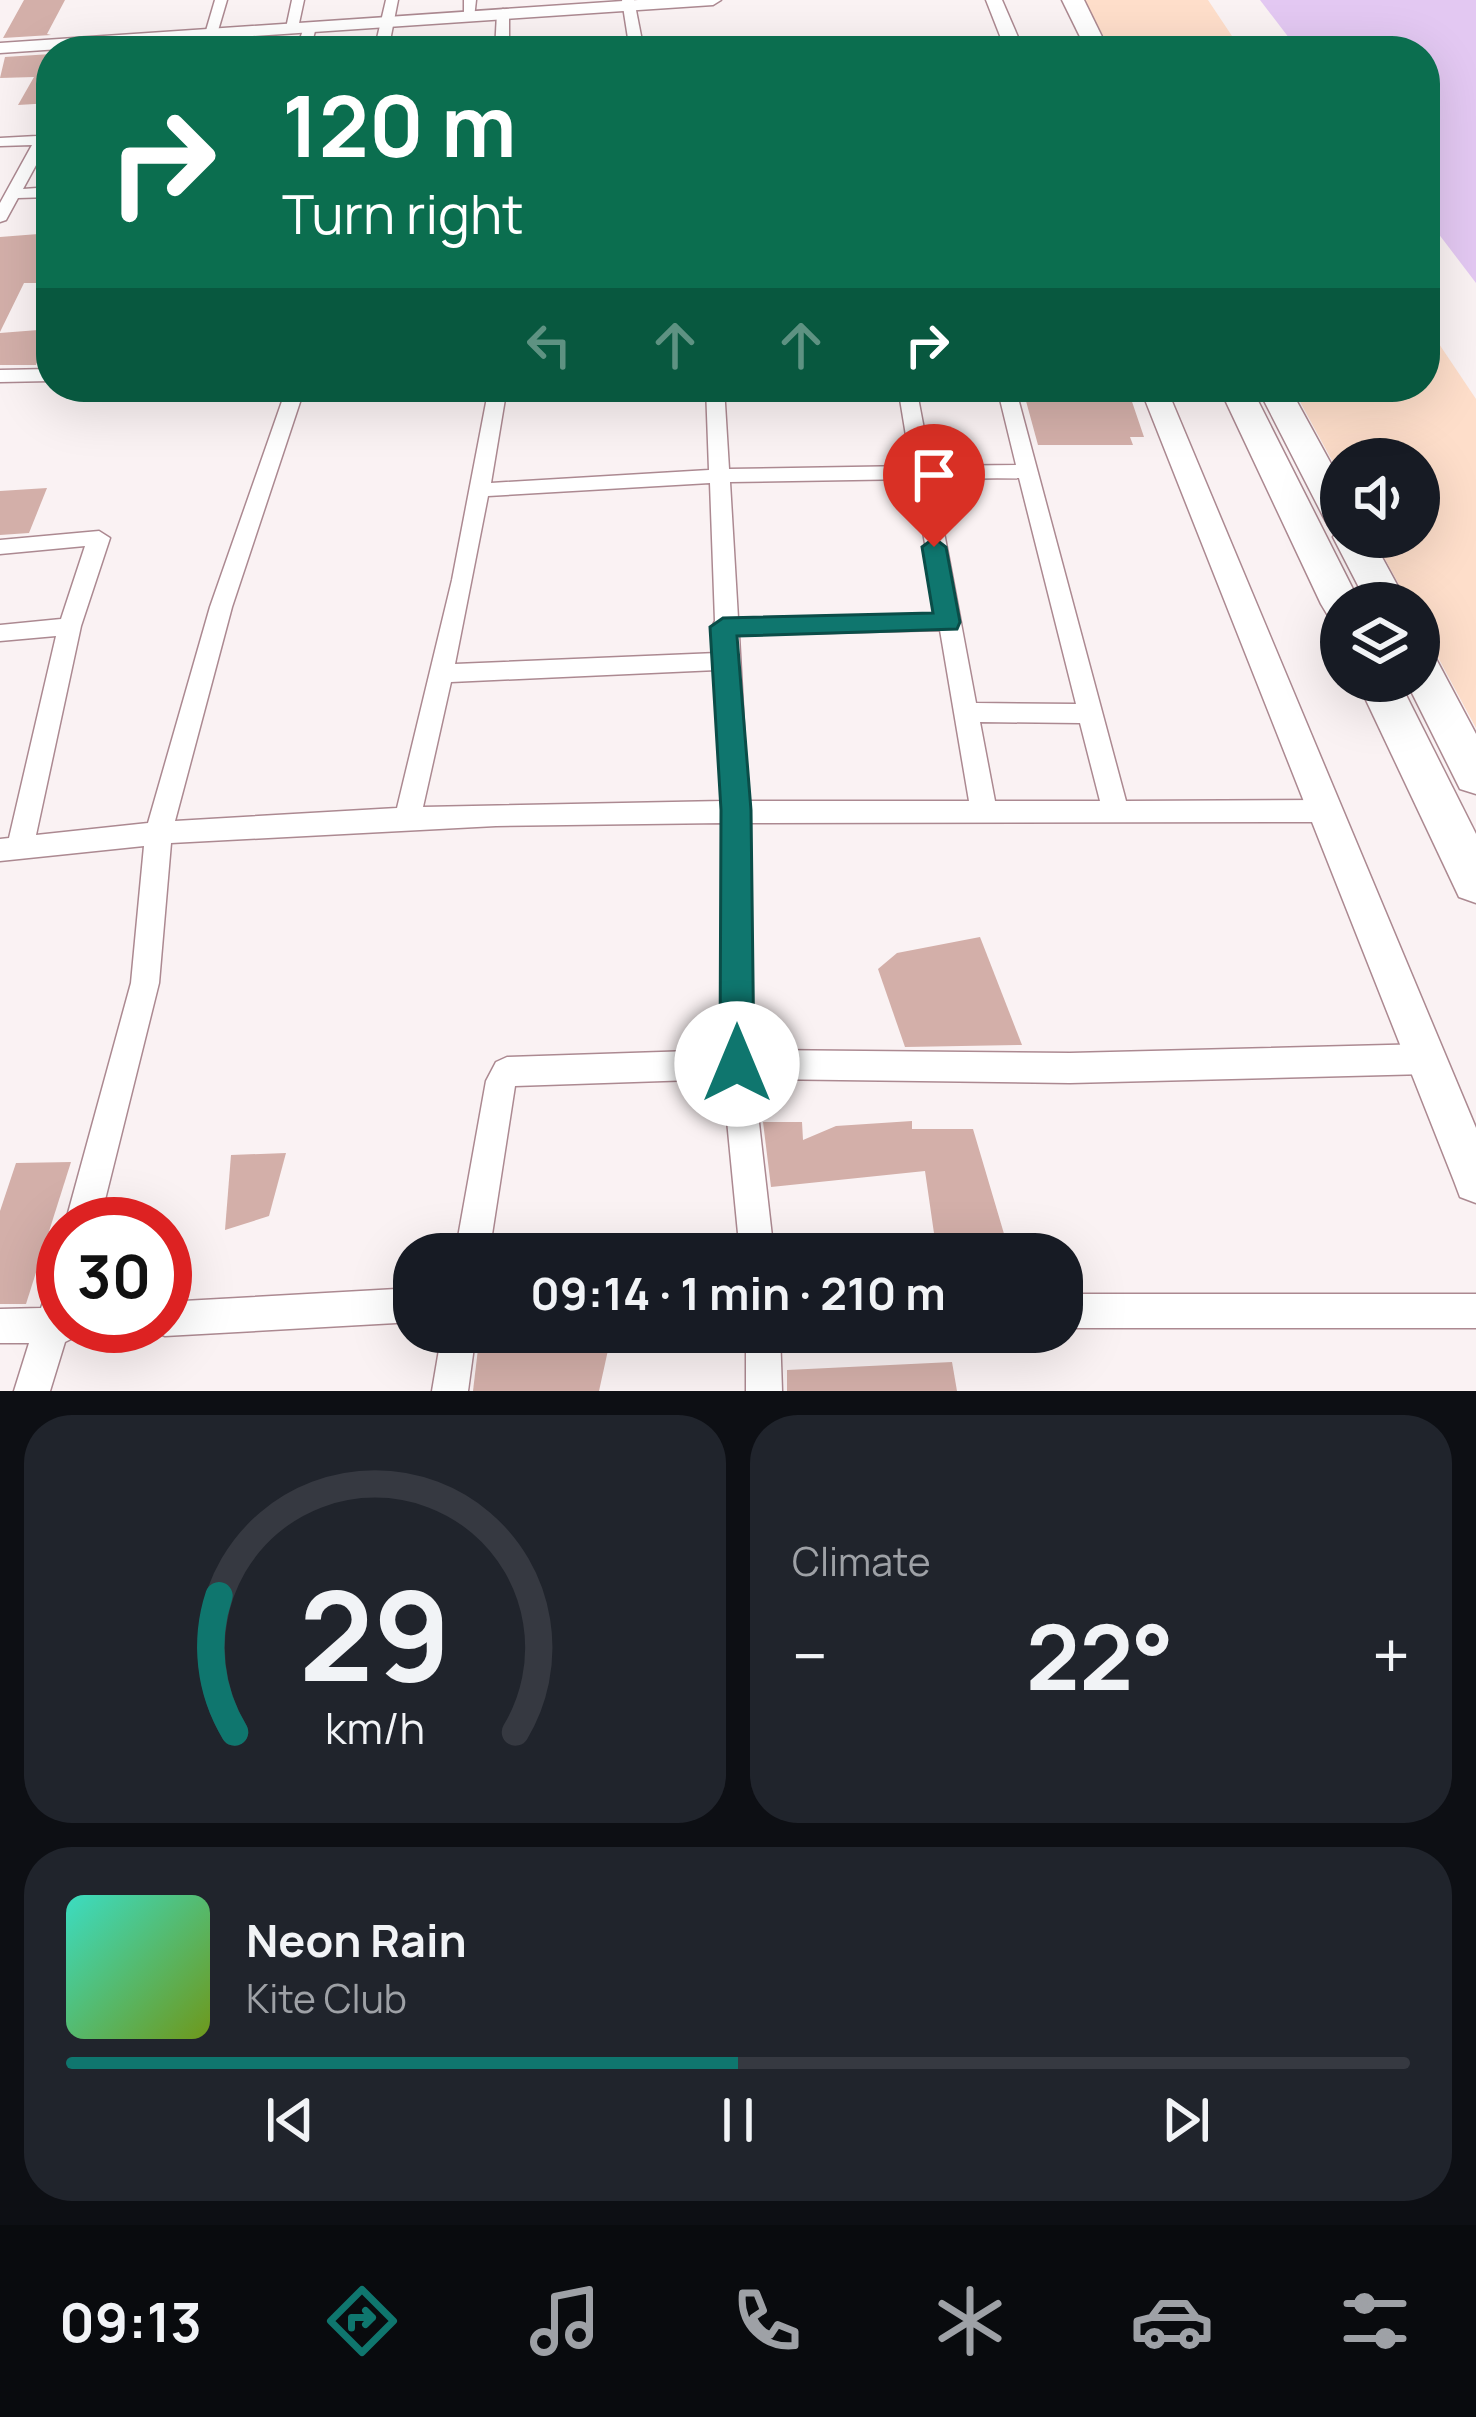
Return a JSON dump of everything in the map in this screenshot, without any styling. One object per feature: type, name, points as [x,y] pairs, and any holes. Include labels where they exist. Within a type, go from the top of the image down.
[{"type":"highway","points":[[1072,0],[1090,36]]},
{"type":"highway","points":[[1242,402],[1330,582]]},
{"type":"highway","points":[[1281,402],[1320,476]]},
{"type":"highway","points":[[1388,702],[1476,882]]},
{"type":"highway","points":[[1438,702],[1476,776]]},
{"type":"street","points":[[220,36],[221,0]]},
{"type":"street","points":[[298,0],[302,36]]},
{"type":"street","points":[[384,36],[392,0]]},
{"type":"street","points":[[242,36],[386,22],[470,8],[503,14],[540,6],[713,0]]},
{"type":"street","points":[[994,0],[1009,36]]},
{"type":"street","points":[[628,3],[634,36]]},
{"type":"street","points":[[502,36],[503,14]]},
{"type":"street","points":[[0,48],[36,47]]},
{"type":"street","points":[[0,142],[36,140]]},
{"type":"street","points":[[0,217],[36,157]]},
{"type":"street","points":[[14,194],[36,193]]},
{"type":"street","points":[[0,376],[36,375]]},
{"type":"street","points":[[89,1197],[145,983],[159,832],[221,607],[291,402]]},
{"type":"street","points":[[407,820],[482,490],[496,402]]},
{"type":"street","points":[[715,402],[723,627],[736,810],[737,1064],[755,1233]]},
{"type":"street","points":[[910,402],[984,813]]},
{"type":"street","points":[[1010,402],[1116,814]]},
{"type":"street","points":[[1159,402],[1476,1181]]},
{"type":"street","points":[[482,490],[717,476],[1027,471]]},
{"type":"street","points":[[0,548],[99,538],[70,626],[10,849],[159,832],[736,810],[1324,811]]},
{"type":"street","points":[[723,627],[947,622]]},
{"type":"street","points":[[0,633],[70,626]]},
{"type":"street","points":[[440,674],[725,661]]},
{"type":"street","points":[[965,712],[1093,714]]},
{"type":"street","points":[[476,1233],[501,1081],[508,1072],[737,1064],[1070,1068],[1427,1059]]},
{"type":"street","points":[[192,1317],[393,1306]]},
{"type":"street","points":[[1083,1311],[1476,1311]]},
{"type":"street","points":[[0,1326],[36,1319]]},
{"type":"street","points":[[32,1391],[46,1353]]},
{"type":"street","points":[[450,1391],[456,1353]]},
{"type":"street","points":[[763,1353],[764,1391]]},
{"type":"shaded area","points":[[1083,0],[1208,0],[1232,36],[1103,36]]},
{"type":"shaded area","points":[[1260,0],[1476,0],[1476,283],[1440,236],[1440,36],[1288,36]]},
{"type":"shaded area","points":[[1440,345],[1476,399],[1476,728],[1440,661],[1440,582],[1398,582],[1384,558],[1440,558],[1440,438],[1320,438],[1300,402],[1440,402]]},
{"type":"building","points":[[24,0],[65,0],[47,34],[51,35],[3,38]]},
{"type":"building","points":[[36,55],[36,104],[18,105],[34,77],[0,78],[5,57]]},
{"type":"building","points":[[36,234],[36,283],[24,283],[0,332],[0,237]]},
{"type":"building","points":[[36,330],[36,365],[0,365],[0,333]]},
{"type":"building","points":[[1026,402],[1132,402],[1144,437],[1130,437],[1133,445],[1038,445]]},
{"type":"building","points":[[47,488],[29,533],[0,535],[0,491]]},
{"type":"building","points":[[980,937],[1022,1045],[905,1047],[878,969],[897,953]]},
{"type":"building","points":[[912,1121],[912,1129],[973,1129],[1004,1233],[934,1233],[925,1171],[771,1187],[763,1122],[802,1122],[803,1140],[836,1126]]},
{"type":"building","points":[[286,1153],[269,1216],[225,1230],[231,1155]]},
{"type":"building","points":[[71,1162],[60,1197],[36,1197],[36,1272],[26,1304],[0,1304],[0,1211],[16,1163]]},
{"type":"building","points":[[478,1353],[607,1353],[599,1391],[473,1391]]},
{"type":"building","points":[[952,1362],[957,1391],[787,1391],[787,1370]]},
{"type":"route","points":[[737,1064],[736,810],[723,627],[947,622],[934,547]]}]
